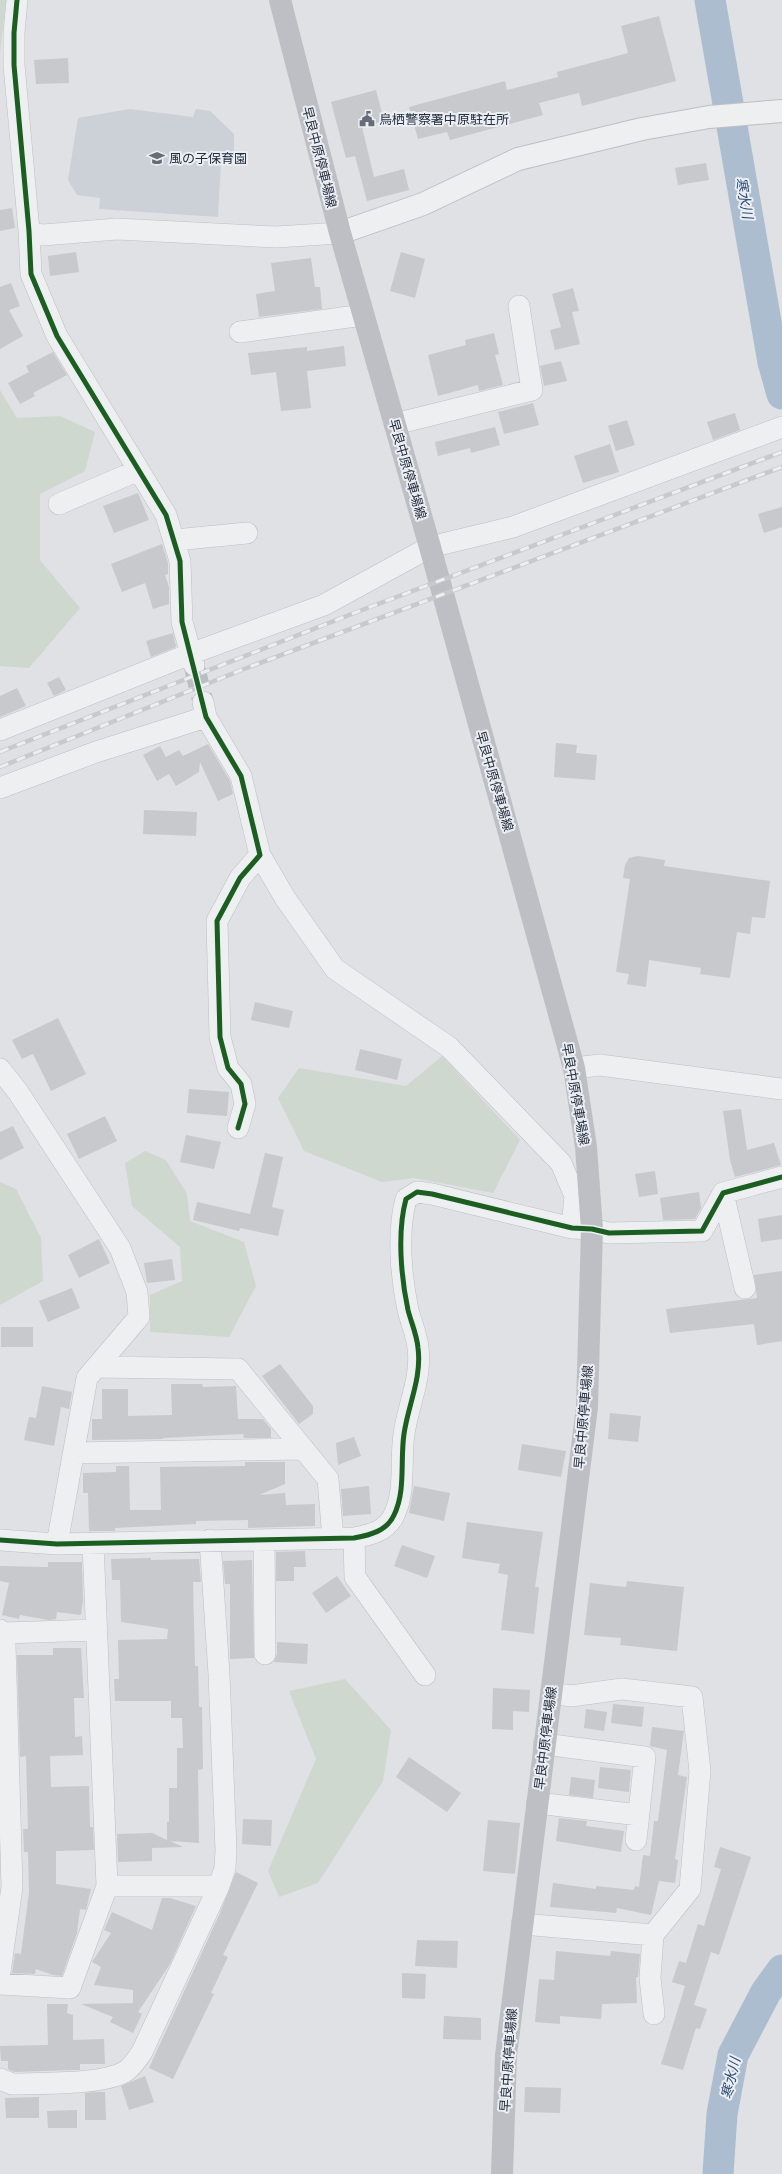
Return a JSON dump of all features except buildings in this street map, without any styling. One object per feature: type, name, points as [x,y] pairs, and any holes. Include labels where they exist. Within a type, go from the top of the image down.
[{"type":"main road","name":"早良中原停車場線","points":[[280,0],[340,234],[430,547],[574,1068],[586,1147],[582,1229],[587,1407],[506,2055],[502,2174]]},
{"type":"street","points":[[18,0],[14,33],[14,65],[30,230],[31,274],[57,336],[166,515],[175,540],[180,561],[182,622],[192,660]]},
{"type":"street","points":[[30,230],[35,234],[43,235],[117,229],[276,236],[340,234],[423,204],[518,159],[642,129],[709,117],[782,111]]},
{"type":"street","points":[[395,424],[532,390],[519,306]]},
{"type":"street","points":[[240,332],[363,315]]},
{"type":"street","points":[[0,730],[192,660],[324,605],[430,547],[513,527],[782,427]]},
{"type":"street","points":[[59,504],[139,470]]},
{"type":"street","points":[[175,540],[247,533]]},
{"type":"street","points":[[0,788],[205,710],[241,776],[260,855],[284,898],[335,969],[450,1047],[562,1163],[575,1196],[582,1229]]},
{"type":"street","points":[[238,1128],[245,1104],[241,1084],[228,1068],[220,1037],[217,922],[240,878],[260,855]]},
{"type":"street","points":[[574,1068],[600,1065],[782,1089]]},
{"type":"street","points":[[0,1069],[18,1092],[120,1248],[137,1292],[139,1317],[87,1378],[57,1544]]},
{"type":"street","points":[[0,1540],[57,1544],[210,1540],[333,1539],[354,1538],[371,1535],[378,1532],[384,1528],[394,1515],[401,1489],[404,1432],[417,1381],[418,1348],[402,1277],[402,1215],[406,1199],[417,1192],[432,1194],[582,1229],[609,1233],[702,1231],[723,1194],[782,1177]]},
{"type":"street","points":[[723,1194],[745,1288]]},
{"type":"street","points":[[96,1367],[238,1369],[328,1479],[333,1539]]},
{"type":"street","points":[[74,1453],[304,1449]]},
{"type":"street","points":[[354,1538],[355,1576],[425,1675]]},
{"type":"street","points":[[0,2079],[12,2084],[100,2079],[115,2076],[134,2064],[142,2052],[219,1886],[225,1868],[226,1850],[219,1674],[210,1540]]},
{"type":"street","points":[[264,1540],[265,1654]]},
{"type":"street","points":[[0,1984],[70,1988],[107,1886],[93,1543]]},
{"type":"street","points":[[0,1972],[12,1887],[5,1644],[2,1632],[97,1630]]},
{"type":"street","points":[[551,1693],[571,1696],[622,1689],[692,1697],[700,1771],[690,1889],[653,1935],[650,1978],[654,2014]]},
{"type":"street","points":[[544,1744],[645,1757],[636,1840]]},
{"type":"street","points":[[537,1803],[638,1815]]},
{"type":"street","points":[[107,1886],[219,1886]]},
{"type":"street","points":[[522,1924],[653,1935]]},
{"type":"shaded area","points":[[0,0],[6,0],[0,53]]},
{"type":"shaded area","points":[[130,109],[193,117],[196,109],[210,111],[234,134],[234,162],[221,163],[218,217],[99,209],[100,198],[77,195],[68,180],[78,118]]},
{"type":"shaded area","points":[[0,390],[17,418],[60,416],[95,432],[85,471],[40,494],[40,560],[80,608],[29,668],[0,666]]},
{"type":"shaded area","points":[[442,1056],[520,1140],[493,1193],[414,1178],[382,1182],[304,1151],[278,1098],[299,1068],[406,1086]]},
{"type":"shaded area","points":[[145,1151],[166,1160],[187,1194],[190,1221],[244,1242],[256,1286],[229,1337],[150,1332],[150,1295],[182,1281],[180,1247],[132,1206],[125,1163]]},
{"type":"shaded area","points":[[0,1182],[16,1189],[41,1238],[43,1281],[0,1305]]},
{"type":"shaded area","points":[[345,1679],[391,1730],[383,1781],[318,1883],[279,1897],[268,1871],[316,1759],[289,1691]]},
{"type":"waterway","name":"寒水川","points":[[710,0],[773,362],[782,394]]},
{"type":"waterway","name":"寒水川","points":[[718,2174],[722,2114],[733,2055],[766,1992],[782,1970]]},
{"type":"tunnel","points":[[194,665],[203,702]]},
{"type":"railway","points":[[0,752],[362,610],[782,452]]},
{"type":"railway","points":[[0,767],[244,669],[782,467]]},
{"type":"cycle path","points":[[17,0],[14,33],[14,65],[29,231],[31,274],[57,336],[166,515],[180,561],[182,622],[206,717],[241,776],[260,855],[240,878],[217,921],[220,1037],[228,1068],[241,1084],[245,1104],[238,1128]]},
{"type":"cycle path","points":[[0,1540],[57,1544],[354,1538],[382,1529],[391,1520],[398,1506],[401,1486],[404,1434],[416,1381],[419,1359],[415,1333],[408,1310],[403,1283],[401,1240],[403,1212],[406,1199],[417,1192],[432,1194],[572,1228],[592,1229],[609,1233],[702,1231],[723,1193],[782,1177]]},
{"type":"place","name":"鳥栖警察署中原駐在所","points":[[367,119]]},
{"type":"place","name":"風の子保育園","points":[[157,158]]}]
